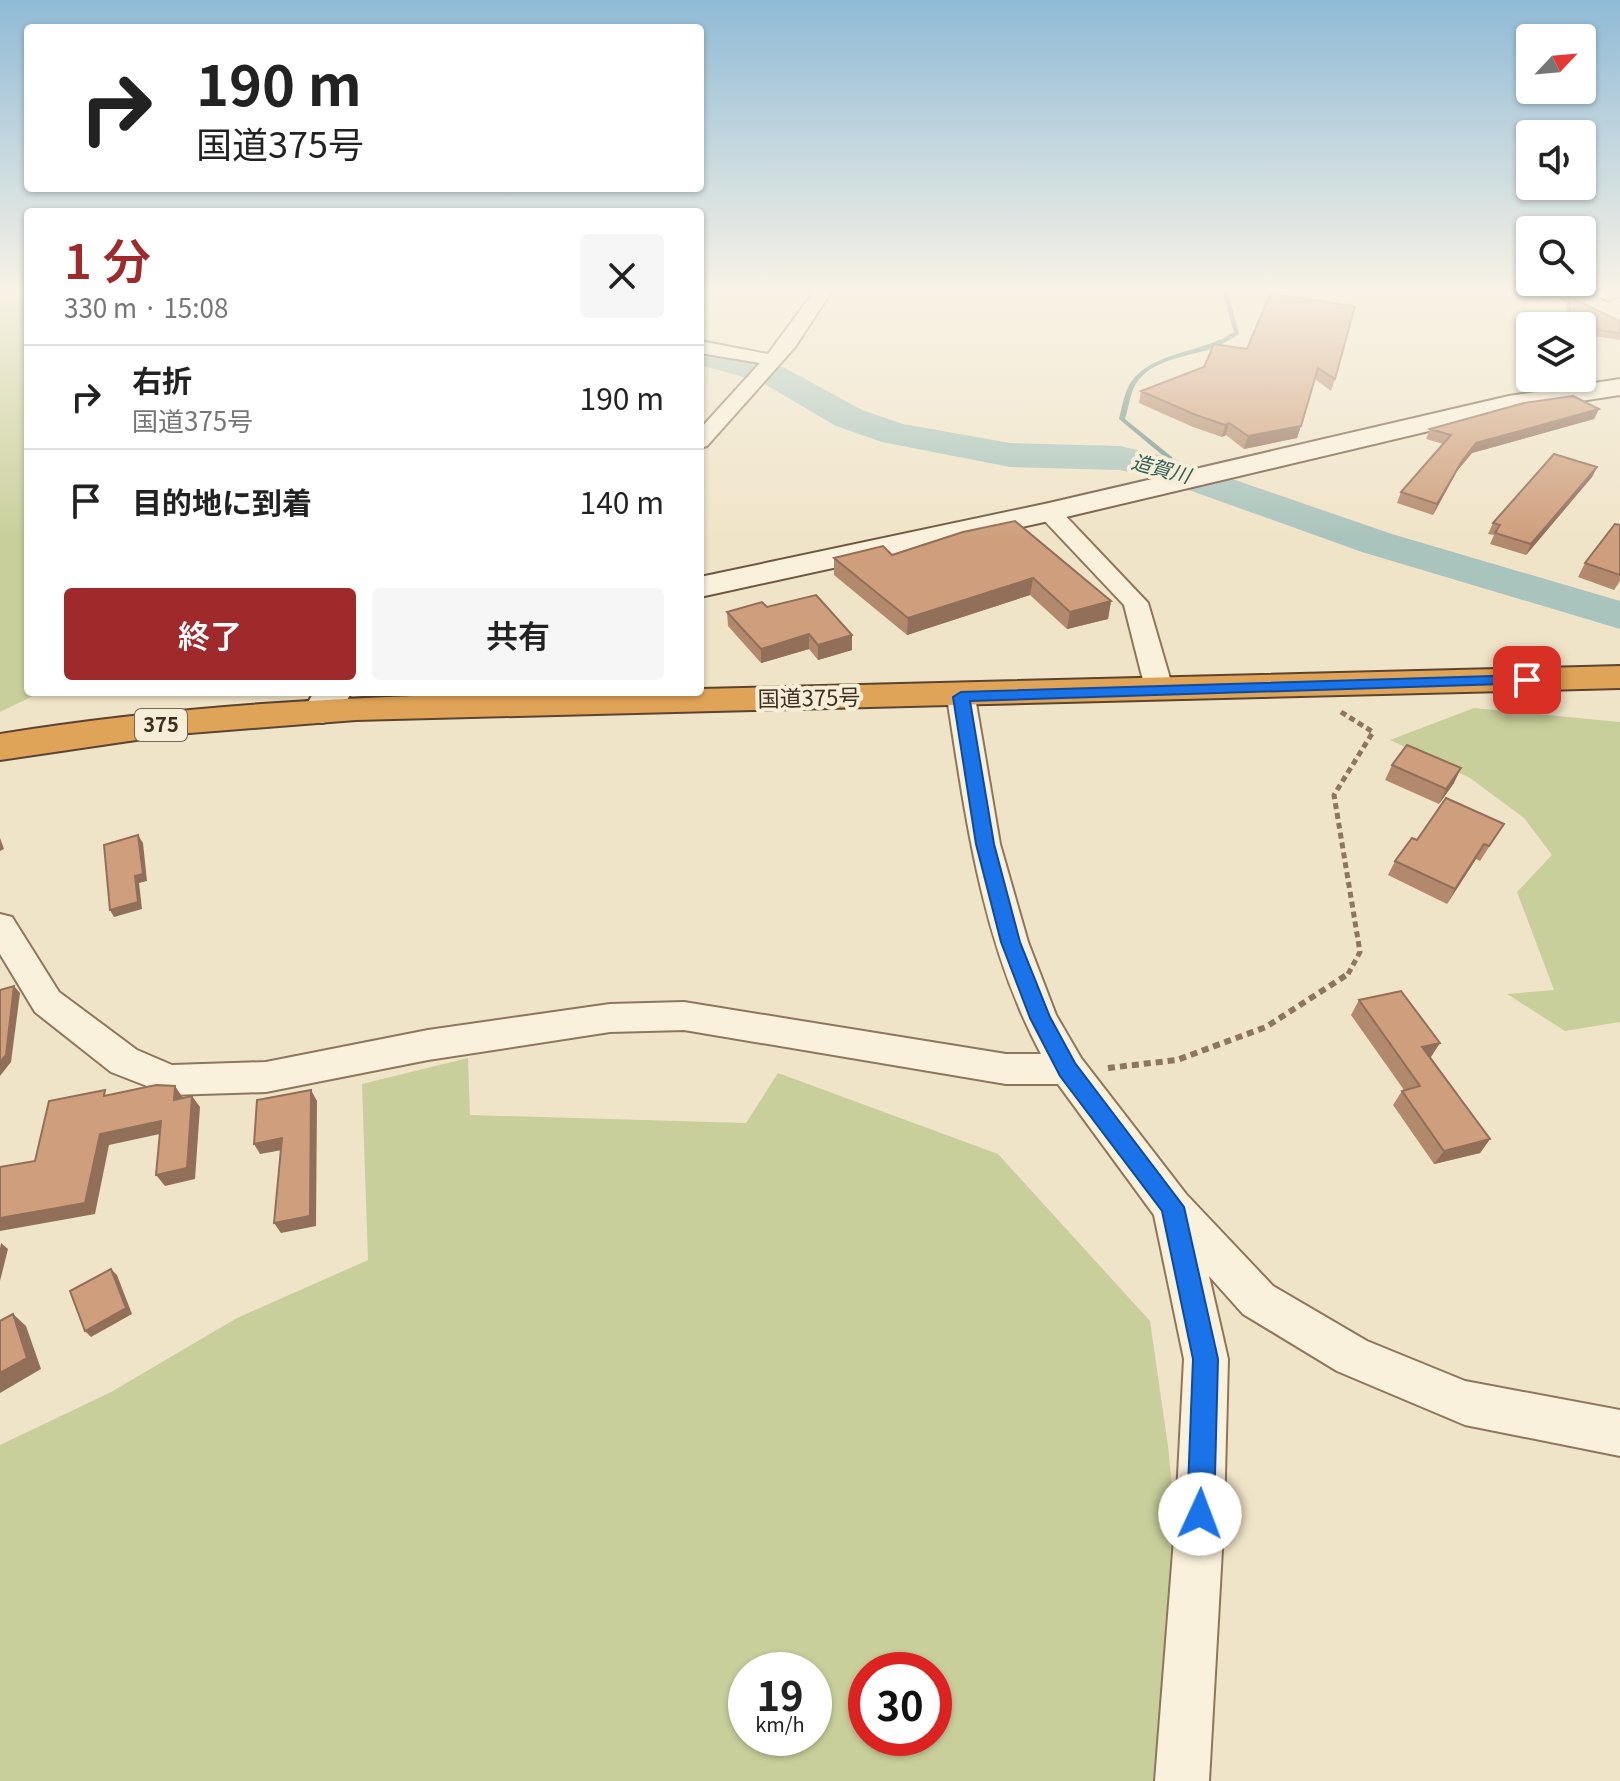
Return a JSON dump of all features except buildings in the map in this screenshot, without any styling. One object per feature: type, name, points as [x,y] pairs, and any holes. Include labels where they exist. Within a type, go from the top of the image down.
[{"type":"highway","name":"国道375号","points":[[0,747],[106,729],[328,702],[961,697],[1620,677]]},
{"type":"street","points":[[704,437],[760,372]]},
{"type":"street","points":[[704,586],[1049,512],[1509,404],[1620,387]]},
{"type":"street","points":[[1049,512],[1136,603],[1160,692]]},
{"type":"street","points":[[961,697],[985,844],[1011,942],[1040,1018],[1068,1069],[1172,1207],[1258,1300],[1352,1356],[1465,1403],[1620,1433]]},
{"type":"street","points":[[0,926],[47,1002],[124,1061],[170,1080],[266,1077],[474,1038],[610,1018],[684,1016],[991,1067],[1068,1069]]},
{"type":"street","points":[[1172,1207],[1206,1359],[1200,1514],[1182,1781]]},
{"type":"path","points":[[1068,1069],[1177,1060],[1266,1027],[1347,977],[1360,952],[1334,795],[1373,732],[1309,686]]},
{"type":"green space","points":[[0,372],[24,372],[24,696],[33,696],[0,712]]},
{"type":"green space","points":[[1474,708],[1620,722],[1620,1022],[1565,1031],[1507,994],[1554,990],[1517,892],[1552,855],[1524,818],[1470,778],[1390,740]]},
{"type":"green space","points":[[468,1058],[470,1115],[746,1123],[778,1073],[998,1154],[1150,1321],[1168,1446],[1180,1565],[1153,1781],[0,1781],[0,1445],[111,1392],[237,1318],[368,1260],[362,1084]]},
{"type":"waterway","name":"造賀川","points":[[763,372],[849,418],[895,434],[1010,455],[1120,458],[1171,470],[1377,543],[1620,615]]},
{"type":"waterway","points":[[1144,372],[1134,382],[1122,419],[1170,458],[1171,470]]},
{"type":"route","points":[[1200,1514],[1206,1359],[1172,1207],[1068,1069],[1040,1018],[1011,942],[985,844],[961,697],[1527,680]]}]
